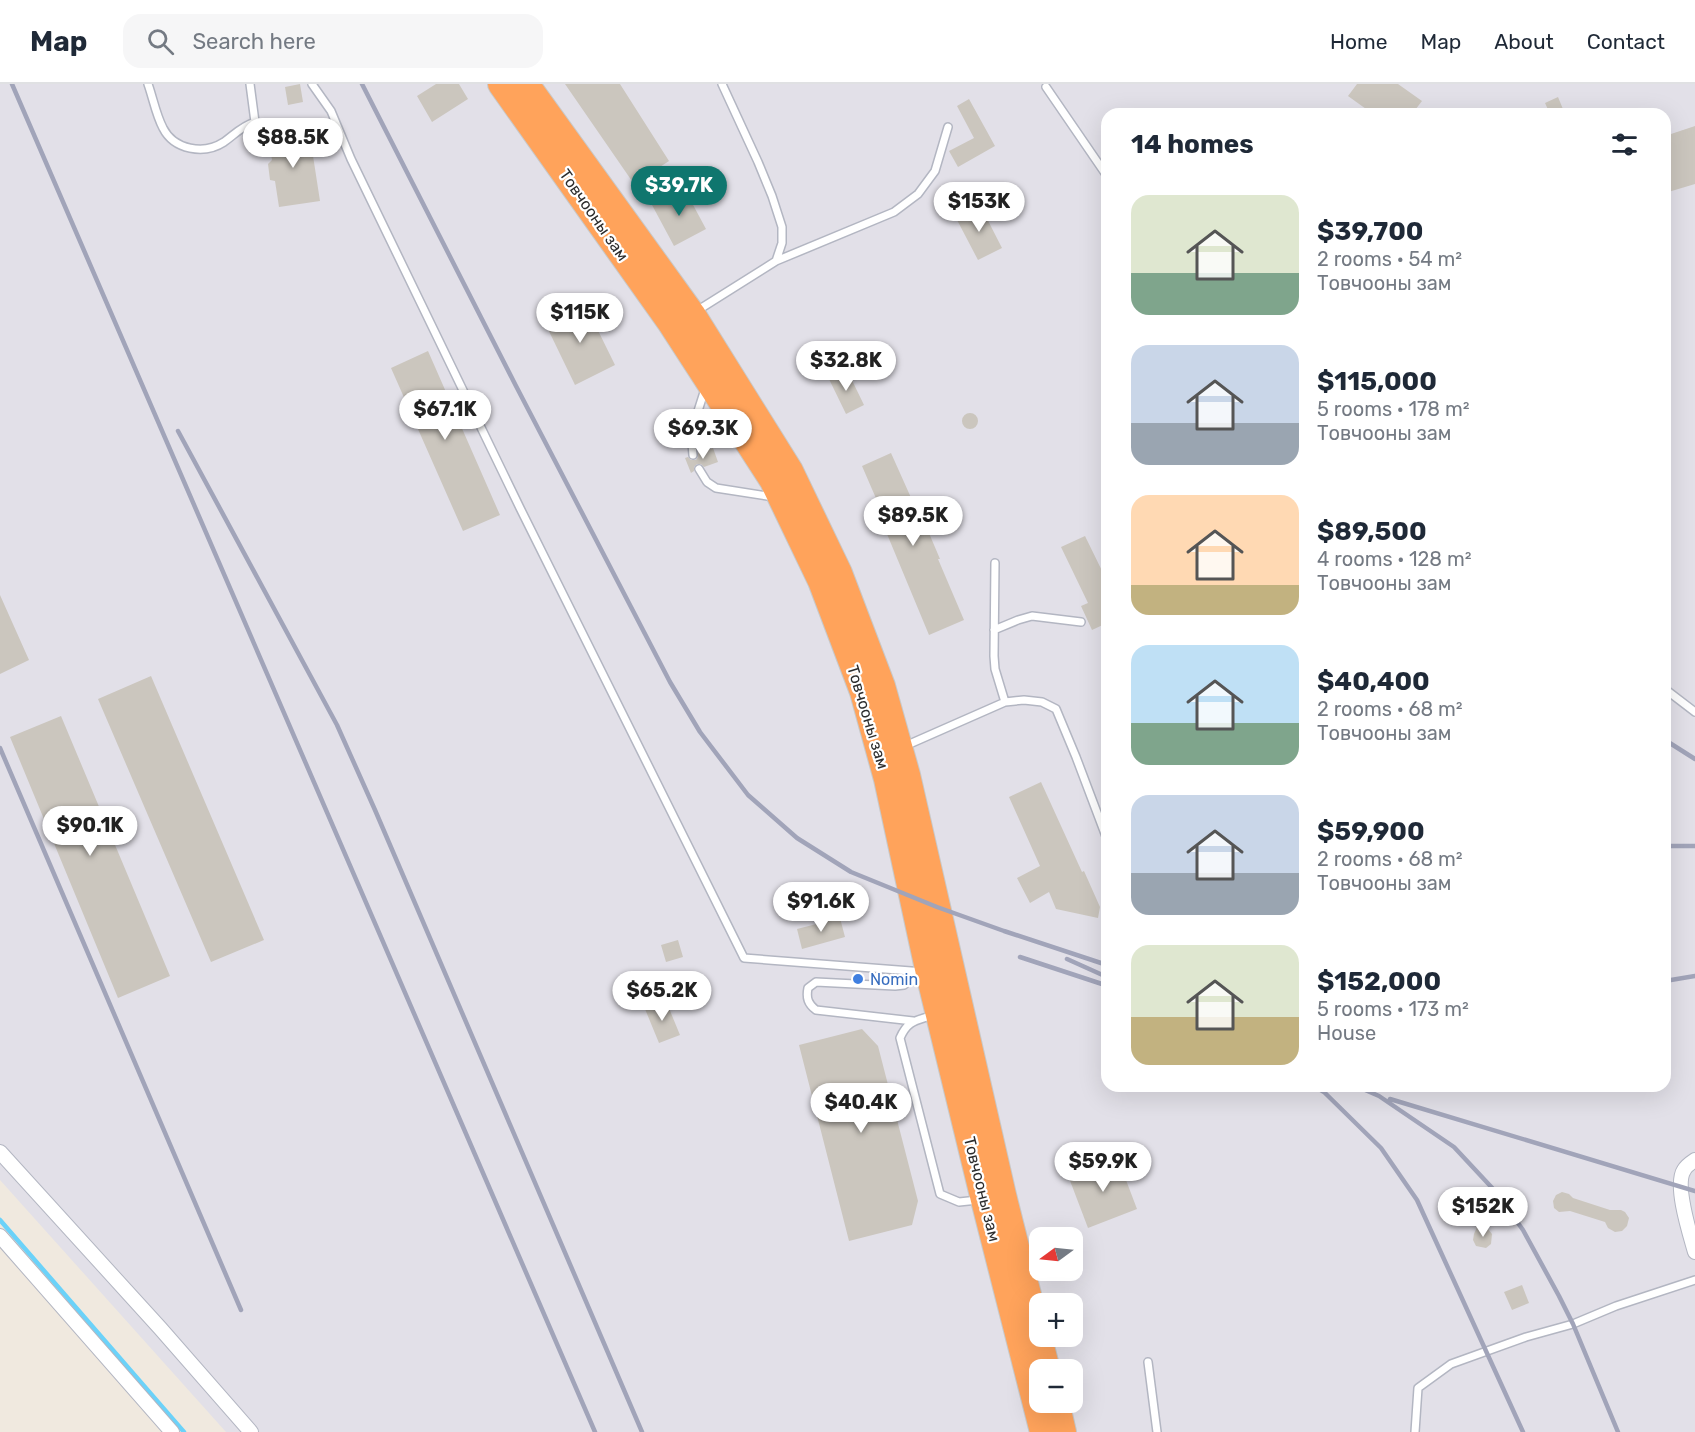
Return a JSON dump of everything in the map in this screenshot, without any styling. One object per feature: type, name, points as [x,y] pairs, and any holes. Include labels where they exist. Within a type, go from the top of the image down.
[{"type":"highway","name":"Товчооны зам","points":[[501,84],[670,322],[708,381],[772,481],[821,581],[863,692],[887,779],[923,972],[939,1013],[1043,1432]]},
{"type":"highway","name":"Товчооны зам","points":[[526,84],[692,314],[790,471],[839,573],[882,686],[907,775],[1003,1195],[1044,1359]]},
{"type":"highway","points":[[1059,1413],[1064,1432]]},
{"type":"street","points":[[0,1152],[251,1432]]},
{"type":"street","points":[[1695,1160],[1683,1170],[1681,1184],[1684,1210],[1695,1251]]},
{"type":"street","points":[[0,1236],[172,1432]]},
{"type":"lane","points":[[148,84],[162,127],[167,134],[183,147],[197,150],[222,142],[255,122],[250,84]]},
{"type":"lane","points":[[312,84],[331,111],[351,159],[520,508],[744,958],[923,972]]},
{"type":"lane","points":[[722,84],[758,162],[782,227],[783,243],[776,261]]},
{"type":"lane","points":[[1046,87],[1101,167]]},
{"type":"lane","points":[[692,314],[776,261],[894,212],[918,194],[935,171],[948,127]]},
{"type":"lane","points":[[693,455],[691,433],[708,381]]},
{"type":"lane","points":[[699,469],[707,482],[716,488],[781,498]]},
{"type":"lane","points":[[995,563],[994,656],[995,669],[1005,702]]},
{"type":"lane","points":[[994,630],[1032,616],[1080,622]]},
{"type":"lane","points":[[1671,693],[1695,712]]},
{"type":"lane","points":[[899,748],[1005,702],[1024,700],[1042,702],[1056,709],[1101,823]]},
{"type":"lane","points":[[913,1022],[816,1010],[810,1006],[808,988],[816,982],[904,985],[923,972]]},
{"type":"lane","points":[[939,1013],[913,1022],[904,1028],[900,1038],[940,1194],[958,1202],[984,1200]]},
{"type":"lane","points":[[1414,1432],[1418,1388],[1451,1364],[1526,1336],[1573,1324],[1616,1306],[1695,1280]]},
{"type":"lane","points":[[1148,1362],[1157,1432]]},
{"type":"shaded area","points":[[0,84],[1695,84],[1695,1432],[226,1432],[0,1180]]},
{"type":"building","points":[[300,84],[303,102],[288,105],[285,87]]},
{"type":"building","points":[[436,84],[459,84],[468,99],[432,122],[417,96]]},
{"type":"building","points":[[565,84],[620,84],[669,161],[634,184]]},
{"type":"building","points":[[1357,84],[1398,84],[1422,101],[1417,108],[1365,108],[1348,96]]},
{"type":"building","points":[[1558,97],[1563,108],[1547,108],[1545,103]]},
{"type":"building","points":[[969,99],[995,146],[958,167],[949,151],[974,138],[957,106]]},
{"type":"building","points":[[1695,126],[1695,184],[1671,191],[1671,134]]},
{"type":"building","points":[[309,130],[320,201],[279,207],[275,181],[270,180],[268,164],[272,160],[268,136]]},
{"type":"building","points":[[684,188],[706,229],[674,246],[652,205]]},
{"type":"building","points":[[980,205],[1002,248],[978,260],[956,218]]},
{"type":"building","points":[[585,304],[615,365],[575,385],[545,323]]},
{"type":"building","points":[[428,351],[500,515],[463,531],[391,368]]},
{"type":"building","points":[[847,370],[864,405],[846,414],[829,379]]},
{"type":"building","points":[[970,413],[978,421],[970,429],[962,421]]},
{"type":"building","points":[[713,448],[718,462],[704,467],[697,464],[691,473],[685,458],[696,460],[698,453]]},
{"type":"building","points":[[891,453],[921,520],[923,519],[964,620],[929,635],[887,534],[891,533],[862,466]]},
{"type":"building","points":[[1085,536],[1101,569],[1101,626],[1092,630],[1081,606],[1088,603],[1061,547]]},
{"type":"building","points":[[0,595],[29,660],[0,674]]},
{"type":"building","points":[[151,676],[264,940],[211,962],[98,699]]},
{"type":"building","points":[[61,716],[170,976],[118,998],[10,737]]},
{"type":"building","points":[[1041,782],[1100,907],[1098,918],[1056,909],[1049,892],[1030,903],[1017,878],[1040,866],[1009,797]]},
{"type":"building","points":[[840,918],[845,937],[802,949],[797,929]]},
{"type":"building","points":[[678,940],[683,957],[666,962],[661,945]]},
{"type":"building","points":[[666,1001],[680,1035],[659,1043],[645,1009]]},
{"type":"building","points":[[862,1029],[878,1046],[918,1201],[912,1225],[849,1241],[799,1045]]},
{"type":"building","points":[[1118,1159],[1137,1209],[1088,1228],[1069,1178]]},
{"type":"building","points":[[1562,1192],[1610,1210],[1625,1212],[1629,1218],[1627,1226],[1622,1231],[1615,1232],[1608,1228],[1605,1222],[1570,1211],[1559,1212],[1554,1208],[1553,1201],[1556,1195]]},
{"type":"building","points":[[1477,1227],[1488,1229],[1492,1234],[1491,1244],[1486,1248],[1476,1246],[1473,1240]]},
{"type":"building","points":[[1522,1285],[1529,1303],[1512,1310],[1504,1292]]},
{"type":"waterway","points":[[0,1220],[184,1432]]},
{"type":"railway","points":[[12,84],[595,1432]]},
{"type":"railway","points":[[362,84],[670,682],[700,732],[748,795],[797,838],[851,872],[937,907],[1101,963]]},
{"type":"railway","points":[[178,431],[337,725],[642,1432]]},
{"type":"railway","points":[[1671,744],[1695,759]]},
{"type":"railway","points":[[0,748],[241,1310]]},
{"type":"railway","points":[[1671,846],[1695,846]]},
{"type":"railway","points":[[1020,957],[1101,984]]},
{"type":"railway","points":[[1067,959],[1101,974]]},
{"type":"railway","points":[[1671,980],[1695,976]]},
{"type":"railway","points":[[1324,1092],[1381,1148],[1417,1200],[1523,1432]]},
{"type":"railway","points":[[1370,1092],[1454,1147],[1495,1191],[1523,1230],[1559,1296],[1618,1432]]},
{"type":"railway","points":[[1390,1099],[1695,1191]]},
{"type":"place","name":"Nomin","points":[[858,979]]}]
